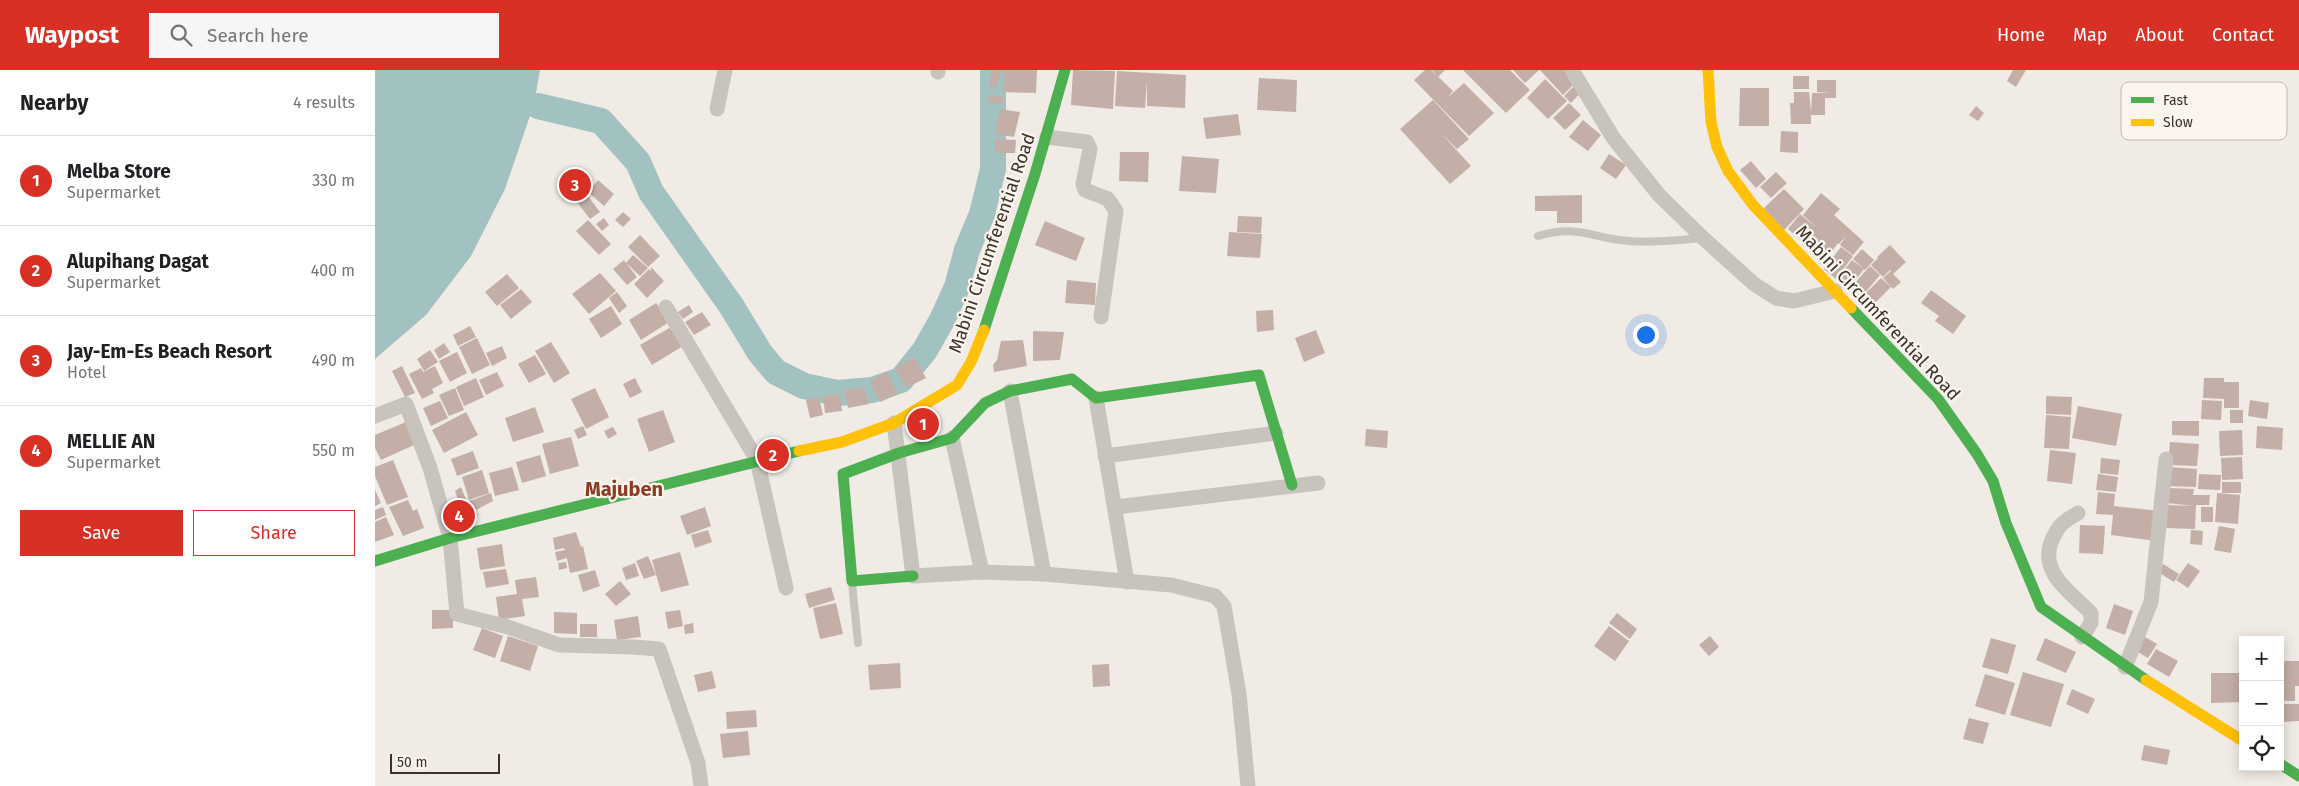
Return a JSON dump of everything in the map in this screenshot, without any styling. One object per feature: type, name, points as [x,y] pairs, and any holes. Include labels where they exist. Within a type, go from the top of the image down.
[{"type":"main road","name":"Mabini Circumferential Road","points":[[375,561],[450,538],[757,460],[842,442],[894,423],[957,385],[964,376],[986,324],[1047,137],[1065,70]]},
{"type":"main road","name":"Mabini Circumferential Road","points":[[1708,70],[1707,94],[1714,138],[1728,170],[1753,205],[1938,399],[1977,454],[1993,481],[2006,523],[2041,607],[2125,667],[2239,738]]},
{"type":"main road","points":[[913,576],[852,581],[843,474],[899,453],[952,438],[985,403],[1010,391],[1071,380],[1095,398],[1259,375],[1292,485]]},
{"type":"main road","points":[[2284,767],[2299,776]]},
{"type":"street","points":[[717,109],[725,70]]},
{"type":"street","points":[[1572,70],[1614,139],[1659,195],[1754,284],[1776,298],[1794,300],[1835,291]]},
{"type":"street","points":[[1047,137],[1087,142],[1090,149],[1083,184],[1085,190],[1108,199],[1116,211],[1101,317]]},
{"type":"street","points":[[666,307],[757,460],[786,588]]},
{"type":"street","points":[[1010,391],[1044,574]]},
{"type":"street","points":[[1095,398],[1127,582]]},
{"type":"street","points":[[375,416],[406,404],[430,468],[450,538],[457,614],[508,627],[559,645],[633,646],[659,649],[698,763],[701,786]]},
{"type":"street","points":[[894,423],[913,576],[983,572],[1044,574],[1171,584],[1215,596],[1224,606],[1239,694],[1249,786]]},
{"type":"street","points":[[1105,456],[1275,433]]},
{"type":"street","points":[[952,438],[983,572]]},
{"type":"street","points":[[2125,667],[2151,602],[2166,459]]},
{"type":"street","points":[[1115,507],[1318,482]]},
{"type":"street","points":[[2078,513],[2059,524],[2048,550],[2051,569],[2063,588],[2091,613],[2091,623],[2082,636]]},
{"type":"lane","points":[[1538,236],[1556,230],[1578,230],[1612,240],[1631,242],[1703,238]]},
{"type":"lane","points":[[852,581],[858,643]]},
{"type":"water","points":[[375,70],[540,70],[534,104],[505,189],[471,256],[426,315],[375,359]]},
{"type":"building","points":[[992,70],[1001,70],[997,88],[989,86]]},
{"type":"building","points":[[1004,70],[1037,70],[1036,93],[1003,92]]},
{"type":"building","points":[[1073,70],[1115,71],[1113,109],[1071,105]]},
{"type":"building","points":[[1425,70],[1431,70],[1453,91],[1447,98],[1464,83],[1494,113],[1469,136],[1414,80]]},
{"type":"building","points":[[1432,70],[1445,70],[1438,77]]},
{"type":"building","points":[[1463,70],[1510,70],[1530,90],[1506,113]]},
{"type":"building","points":[[1513,70],[1539,70],[1525,83]]},
{"type":"building","points":[[1540,70],[1565,70],[1576,82],[1563,95]]},
{"type":"building","points":[[2013,70],[2026,70],[2016,87],[2007,81]]},
{"type":"building","points":[[1117,71],[1186,75],[1185,108],[1147,106],[1147,80],[1145,108],[1115,106]]},
{"type":"building","points":[[1793,76],[1809,76],[1809,89],[1793,89]]},
{"type":"building","points":[[1259,78],[1297,80],[1296,112],[1257,110]]},
{"type":"building","points":[[1545,79],[1567,101],[1548,119],[1527,98]]},
{"type":"building","points":[[1817,80],[1836,80],[1836,98],[1825,98],[1825,115],[1811,115],[1811,124],[1791,124],[1790,103],[1794,103],[1794,92],[1809,92],[1811,112],[1812,93],[1830,93],[1817,92]]},
{"type":"building","points":[[1576,84],[1583,90],[1571,103],[1564,96]]},
{"type":"building","points":[[1740,88],[1769,88],[1769,126],[1739,126]]},
{"type":"building","points":[[989,95],[1004,97],[1003,104],[988,103]]},
{"type":"building","points":[[1433,100],[1469,139],[1457,149],[1440,132],[1471,166],[1450,184],[1400,129]]},
{"type":"building","points":[[1569,103],[1581,115],[1565,130],[1553,118]]},
{"type":"building","points":[[1976,106],[1984,113],[1978,121],[1969,115]]},
{"type":"building","points":[[1000,109],[1020,112],[1014,137],[995,134]]},
{"type":"building","points":[[1238,114],[1241,135],[1206,139],[1203,118]]},
{"type":"building","points":[[1583,120],[1601,135],[1588,151],[1569,137]]},
{"type":"building","points":[[1781,131],[1798,132],[1798,153],[1780,152]]},
{"type":"building","points":[[995,139],[1016,140],[1015,153],[995,153]]},
{"type":"building","points":[[1120,152],[1149,152],[1148,182],[1119,181]]},
{"type":"building","points":[[1609,154],[1626,165],[1616,179],[1600,168]]},
{"type":"building","points":[[1182,156],[1219,159],[1216,193],[1179,191]]},
{"type":"building","points":[[1751,161],[1766,179],[1756,188],[1740,170]]},
{"type":"building","points":[[573,169],[591,187],[578,201],[559,182]]},
{"type":"building","points":[[1776,172],[1787,183],[1771,198],[1760,187]]},
{"type":"building","points":[[598,180],[614,194],[604,206],[588,192]]},
{"type":"building","points":[[1784,189],[1804,209],[1784,230],[1763,209]]},
{"type":"building","points":[[1821,193],[1840,209],[1834,215],[1864,242],[1853,255],[1840,245],[1847,235],[1825,260],[1804,245],[1815,231],[1804,243],[1788,229],[1800,214],[1817,228],[1803,215]]},
{"type":"building","points":[[587,195],[600,212],[590,219],[577,202]]},
{"type":"building","points":[[1582,195],[1582,223],[1557,223],[1557,211],[1535,211],[1535,196]]},
{"type":"building","points":[[623,212],[631,219],[623,227],[615,220]]},
{"type":"building","points":[[1238,216],[1262,217],[1261,233],[1237,232]]},
{"type":"building","points":[[604,218],[609,225],[602,231],[596,224]]},
{"type":"building","points":[[588,220],[611,244],[599,255],[576,231]]},
{"type":"building","points":[[1045,221],[1085,238],[1076,261],[1035,245]]},
{"type":"building","points":[[1229,232],[1262,234],[1260,258],[1227,256]]},
{"type":"building","points":[[640,235],[660,256],[648,267],[628,247]]},
{"type":"building","points":[[1890,245],[1906,262],[1893,274],[1901,282],[1893,289],[1883,278],[1891,271],[1883,277],[1871,265]]},
{"type":"building","points":[[1841,247],[1853,256],[1836,279],[1824,269]]},
{"type":"building","points":[[1862,249],[1874,260],[1865,270],[1853,259]]},
{"type":"building","points":[[633,255],[648,268],[640,276],[626,263]]},
{"type":"building","points":[[624,260],[637,277],[627,285],[613,269]]},
{"type":"building","points":[[1852,260],[1864,269],[1850,287],[1838,278]]},
{"type":"building","points":[[1870,266],[1880,275],[1863,295],[1853,285]]},
{"type":"building","points":[[651,267],[664,281],[647,298],[634,284],[649,269],[651,271]]},
{"type":"building","points":[[600,273],[616,291],[589,314],[572,294]]},
{"type":"building","points":[[507,274],[519,288],[497,306],[485,292]]},
{"type":"building","points":[[1881,278],[1891,287],[1872,306],[1862,297]]},
{"type":"building","points":[[1067,280],[1096,283],[1095,305],[1065,303]]},
{"type":"building","points":[[521,289],[532,302],[511,319],[500,305]]},
{"type":"building","points":[[1931,290],[1966,316],[1953,334],[1935,321],[1939,316],[1921,303]]},
{"type":"building","points":[[617,292],[627,306],[619,313],[609,298]]},
{"type":"building","points":[[656,303],[669,322],[641,340],[629,320]]},
{"type":"building","points":[[689,305],[693,312],[683,319],[678,312]]},
{"type":"building","points":[[611,306],[622,324],[601,338],[589,319]]},
{"type":"building","points":[[1273,310],[1274,330],[1257,332],[1256,311]]},
{"type":"building","points":[[702,312],[711,325],[694,335],[685,322]]},
{"type":"building","points":[[470,326],[476,337],[458,346],[453,335]]},
{"type":"building","points":[[671,327],[683,346],[652,365],[640,345]]},
{"type":"building","points":[[1316,330],[1325,353],[1304,362],[1295,338]]},
{"type":"building","points":[[1033,331],[1064,332],[1060,360],[1033,361]]},
{"type":"building","points":[[477,338],[490,365],[472,374],[459,347]]},
{"type":"building","points":[[1023,340],[1027,366],[994,372],[993,365],[997,360],[1001,341]]},
{"type":"building","points":[[551,342],[570,373],[554,383],[535,351]]},
{"type":"building","points":[[444,343],[450,352],[439,359],[434,350]]},
{"type":"building","points":[[502,346],[507,358],[492,366],[486,353]]},
{"type":"building","points":[[430,350],[438,362],[424,371],[417,359]]},
{"type":"building","points":[[457,352],[467,373],[450,382],[439,361]]},
{"type":"building","points":[[535,355],[546,374],[529,383],[518,364]]},
{"type":"building","points":[[914,357],[926,378],[906,388],[895,368]]},
{"type":"building","points":[[402,366],[415,393],[405,397],[392,371]]},
{"type":"building","points":[[435,366],[443,383],[432,389],[434,393],[422,399],[409,374],[421,368],[423,372]]},
{"type":"building","points":[[497,372],[504,386],[486,395],[479,380]]},
{"type":"building","points":[[887,372],[898,394],[880,402],[870,381]]},
{"type":"building","points":[[476,378],[484,397],[464,406],[456,387]]},
{"type":"building","points":[[635,378],[642,392],[630,398],[623,384]]},
{"type":"building","points":[[2204,378],[2224,378],[2224,382],[2239,382],[2239,408],[2224,408],[2224,399],[2203,398]]},
{"type":"building","points":[[864,387],[869,404],[848,408],[844,390]]},
{"type":"building","points":[[455,388],[464,410],[449,416],[439,395]]},
{"type":"building","points":[[595,388],[609,417],[586,429],[571,399]]},
{"type":"building","points":[[840,394],[842,411],[825,413],[823,396]]},
{"type":"building","points":[[2046,396],[2072,397],[2071,415],[2046,414]]},
{"type":"building","points":[[819,397],[823,415],[810,418],[806,400]]},
{"type":"building","points":[[2202,400],[2222,401],[2221,420],[2201,419]]},
{"type":"building","points":[[2250,400],[2269,403],[2267,419],[2248,416]]},
{"type":"building","points":[[440,401],[448,418],[431,426],[423,408]]},
{"type":"building","points":[[2078,406],[2122,414],[2116,446],[2072,438]]},
{"type":"building","points":[[535,407],[544,432],[513,442],[505,418]]},
{"type":"building","points":[[663,410],[675,442],[649,452],[637,419]]},
{"type":"building","points":[[2230,410],[2243,410],[2243,423],[2230,423]]},
{"type":"building","points":[[466,412],[478,435],[444,453],[432,430]]},
{"type":"building","points":[[2046,415],[2071,417],[2069,449],[2044,448]]},
{"type":"building","points":[[2172,421],[2199,421],[2199,436],[2172,435]]},
{"type":"building","points":[[406,422],[416,444],[381,460],[375,448],[375,435]]},
{"type":"building","points":[[583,426],[587,435],[578,439],[574,430]]},
{"type":"building","points":[[2257,426],[2283,428],[2282,450],[2256,448]]},
{"type":"building","points":[[613,427],[617,434],[608,439],[604,431]]},
{"type":"building","points":[[1366,429],[1388,431],[1387,448],[1365,446]]},
{"type":"building","points":[[2242,430],[2243,455],[2220,456],[2219,431]]},
{"type":"building","points":[[571,437],[579,466],[550,474],[542,444]]},
{"type":"building","points":[[2170,442],[2199,444],[2197,466],[2168,465]]},
{"type":"building","points":[[2050,450],[2076,453],[2072,484],[2047,481]]},
{"type":"building","points":[[473,451],[479,468],[457,476],[451,459]]},
{"type":"building","points":[[540,455],[546,476],[522,483],[516,462]]},
{"type":"building","points":[[2242,457],[2243,479],[2222,480],[2221,458]]},
{"type":"building","points":[[2101,458],[2120,460],[2118,475],[2100,473]]},
{"type":"building","points":[[393,460],[408,497],[387,505],[375,476],[375,467]]},
{"type":"building","points":[[512,467],[519,490],[495,496],[489,473]]},
{"type":"building","points":[[2168,467],[2197,469],[2196,487],[2167,486]]},
{"type":"building","points":[[482,470],[489,493],[469,500],[462,477]]},
{"type":"building","points":[[2098,474],[2118,477],[2116,492],[2096,490]]},
{"type":"building","points":[[2199,474],[2221,475],[2220,490],[2198,489]]},
{"type":"building","points":[[2222,482],[2241,482],[2241,493],[2222,493]]},
{"type":"building","points":[[461,487],[467,502],[491,493],[493,501],[476,510],[478,515],[465,519],[455,491]]},
{"type":"building","points":[[2168,488],[2194,489],[2193,495],[2210,495],[2209,505],[2196,505],[2195,529],[2166,528],[2167,505],[2194,506],[2167,503]]},
{"type":"building","points":[[375,490],[381,503],[375,506]]},
{"type":"building","points":[[2098,492],[2115,494],[2114,506],[2159,511],[2156,541],[2111,535],[2113,515],[2096,514]]},
{"type":"building","points":[[2217,493],[2240,495],[2238,524],[2215,522]]},
{"type":"building","points":[[408,500],[413,511],[417,509],[424,528],[403,536],[389,507]]},
{"type":"building","points":[[383,507],[386,515],[375,520],[375,510]]},
{"type":"building","points":[[705,507],[711,526],[687,535],[680,516]]},
{"type":"building","points":[[2201,507],[2213,507],[2213,522],[2201,522]]},
{"type":"building","points":[[386,517],[394,535],[375,542],[375,522]]},
{"type":"building","points":[[2080,525],[2105,526],[2103,554],[2079,553]]},
{"type":"building","points":[[2219,526],[2235,529],[2231,553],[2214,550]]},
{"type":"building","points":[[708,530],[712,542],[695,548],[691,535]]},
{"type":"building","points":[[2191,530],[2203,531],[2202,545],[2190,544]]},
{"type":"building","points":[[576,532],[581,547],[583,546],[588,569],[570,573],[567,558],[557,561],[555,552],[565,550],[564,548],[555,550],[553,538]]},
{"type":"building","points":[[502,544],[505,566],[480,570],[477,548]]},
{"type":"building","points":[[680,552],[689,585],[661,592],[652,560]]},
{"type":"building","points":[[648,556],[656,575],[644,579],[636,561]]},
{"type":"building","points":[[566,562],[567,568],[559,570],[558,563]]},
{"type":"building","points":[[635,563],[639,576],[626,580],[622,568]]},
{"type":"building","points":[[2188,563],[2200,571],[2188,588],[2176,580]]},
{"type":"building","points":[[2163,564],[2179,574],[2174,582],[2158,572]]},
{"type":"building","points":[[506,569],[509,584],[486,588],[483,572]]},
{"type":"building","points":[[595,570],[600,586],[583,592],[578,575]]},
{"type":"building","points":[[536,577],[539,597],[522,599],[525,616],[499,620],[496,597],[517,594],[515,580]]},
{"type":"building","points":[[620,581],[631,594],[616,606],[605,594]]},
{"type":"building","points":[[831,587],[835,600],[809,608],[805,594]]},
{"type":"building","points":[[836,603],[843,634],[820,639],[813,608]]},
{"type":"building","points":[[2114,604],[2133,611],[2125,635],[2106,628]]},
{"type":"building","points":[[432,610],[453,610],[453,628],[432,629]]},
{"type":"building","points":[[680,610],[683,626],[668,629],[665,612]]},
{"type":"building","points":[[554,612],[577,613],[577,634],[554,633]]},
{"type":"building","points":[[1617,613],[1637,629],[1630,639],[1609,623]]},
{"type":"building","points":[[638,616],[641,637],[617,640],[614,620]]},
{"type":"building","points":[[693,623],[694,633],[685,634],[684,625]]},
{"type":"building","points":[[580,624],[597,624],[597,637],[580,637]]},
{"type":"building","points":[[1609,626],[1629,641],[1615,661],[1594,646]]},
{"type":"building","points":[[482,628],[503,636],[495,658],[473,650]]},
{"type":"building","points":[[2142,635],[2157,644],[2148,658],[2133,649]]},
{"type":"building","points":[[508,636],[538,646],[530,671],[500,661]]},
{"type":"building","points":[[1710,636],[1719,647],[1709,656],[1699,645]]},
{"type":"building","points":[[1991,638],[2016,645],[2008,674],[1982,667]]},
{"type":"building","points":[[2045,638],[2076,652],[2066,673],[2036,660]]},
{"type":"building","points":[[2156,649],[2178,661],[2169,677],[2147,664]]},
{"type":"building","points":[[2284,661],[2299,661],[2299,686],[2295,686],[2295,701],[2284,701]]},
{"type":"building","points":[[900,663],[901,688],[870,690],[868,665]]},
{"type":"building","points":[[1109,664],[1110,686],[1093,687],[1092,665]]},
{"type":"building","points":[[712,671],[716,688],[698,692],[694,675]]},
{"type":"building","points":[[2023,672],[2064,684],[2051,727],[2010,715]]},
{"type":"building","points":[[2211,673],[2239,673],[2239,702],[2211,703]]},
{"type":"building","points":[[1985,674],[2015,683],[2005,715],[1975,706]]},
{"type":"building","points":[[2072,689],[2095,699],[2088,714],[2066,704]]},
{"type":"building","points":[[2284,704],[2299,704],[2299,721],[2284,722]]},
{"type":"building","points":[[756,710],[757,727],[727,729],[726,712]]},
{"type":"building","points":[[1969,718],[1989,723],[1983,744],[1963,739]]},
{"type":"building","points":[[748,731],[750,755],[723,758],[720,734]]},
{"type":"building","points":[[2144,745],[2170,750],[2167,765],[2141,760]]},
{"type":"waterway","points":[[538,106],[601,121],[638,162],[651,192],[732,307],[760,353],[776,372],[804,386],[837,393],[872,390],[901,380],[925,350],[942,320],[957,287],[967,250],[982,214],[993,169],[993,70]]},
{"type":"traffic: fast","points":[[984,330],[1035,174],[1065,70]]},
{"type":"traffic: fast","points":[[1851,308],[1938,399],[1977,454],[1993,481],[2006,523],[2041,607],[2146,680]]},
{"type":"traffic: fast","points":[[913,576],[852,581],[843,474],[899,453],[952,438],[985,403],[1010,391],[1072,379],[1096,398],[1259,375],[1292,485]]},
{"type":"traffic: fast","points":[[375,561],[450,538],[799,451]]},
{"type":"traffic: fast","points":[[2284,767],[2299,776]]},
{"type":"traffic: slow","points":[[1708,70],[1711,122],[1717,147],[1728,171],[1753,205],[1851,308]]},
{"type":"traffic: slow","points":[[799,451],[842,442],[894,423],[957,385],[971,362],[984,330]]},
{"type":"traffic: slow","points":[[2146,680],[2239,738]]},
{"type":"place","name":"Jay-Em-Es Beach Resort","points":[[575,185]]},
{"type":"place","name":"Melba Store","points":[[923,424]]},
{"type":"place","name":"Alupihang Dagat","points":[[773,455]]},
{"type":"place","name":"MELLIE AN","points":[[459,516]]},
{"type":"district","name":"Majuben","points":[[624,489]]}]
